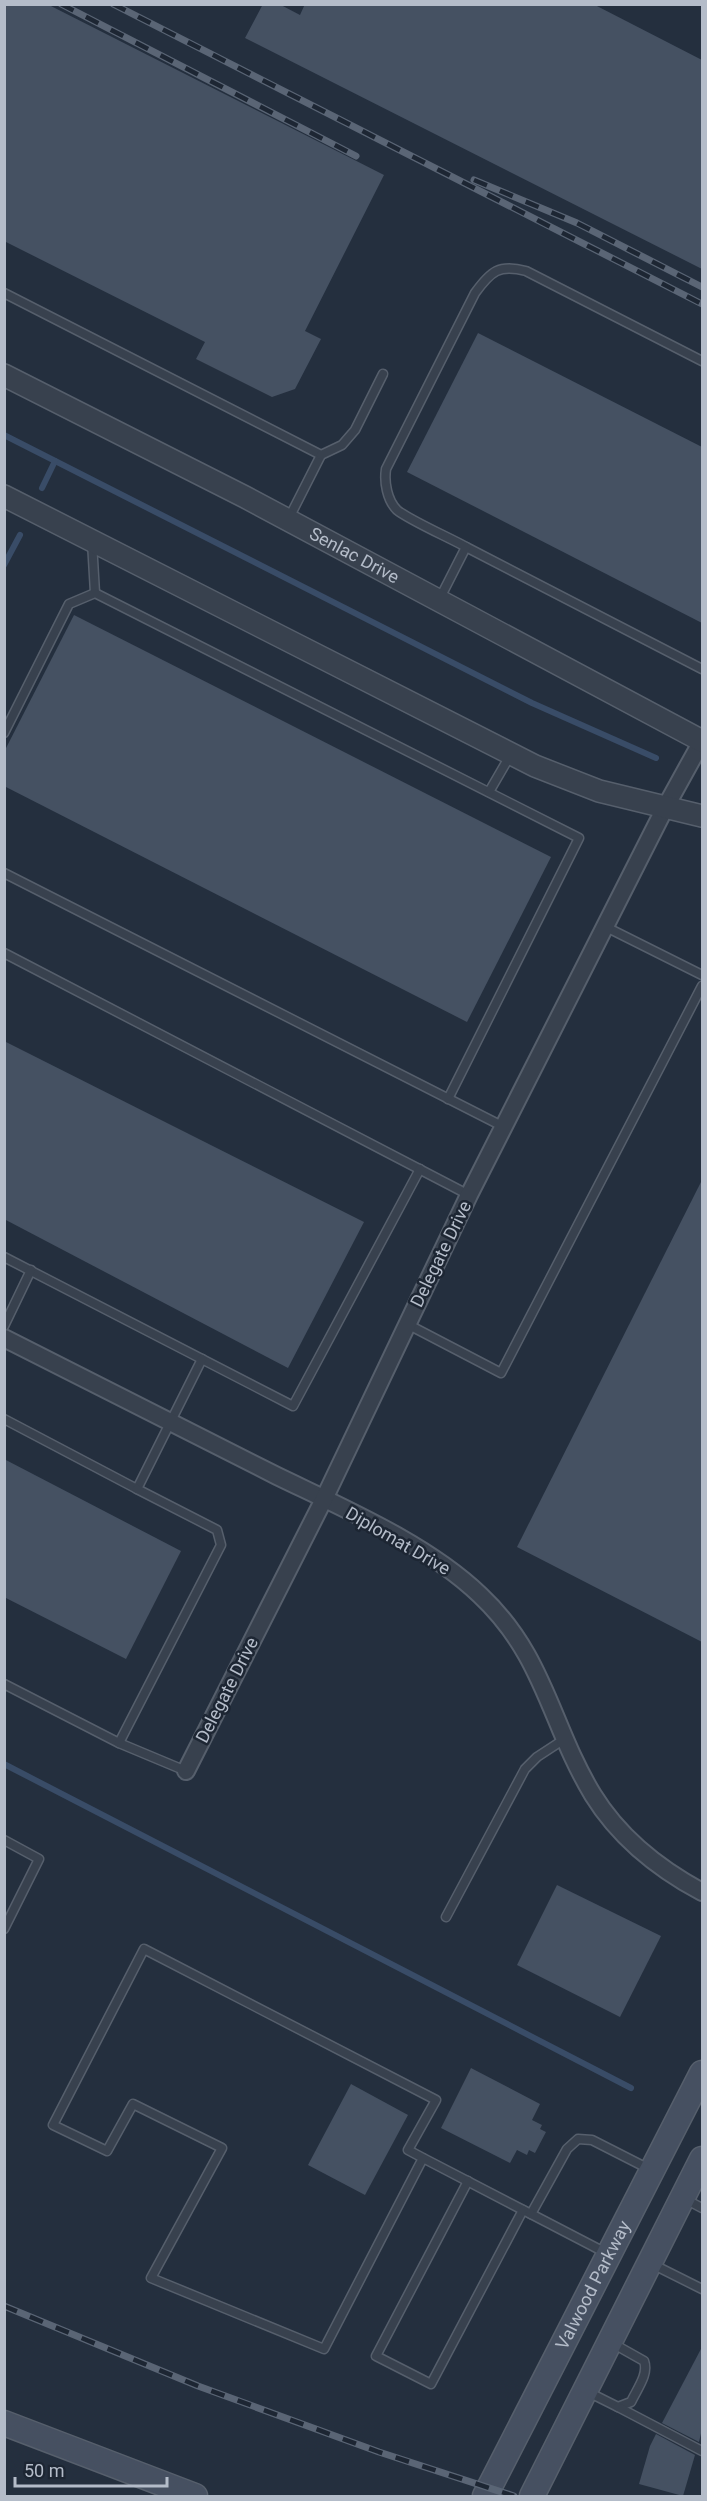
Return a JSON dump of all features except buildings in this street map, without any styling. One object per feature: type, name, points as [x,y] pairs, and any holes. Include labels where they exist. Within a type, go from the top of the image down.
[{"type":"main road","name":"Valwood Parkway","points":[[485,2496],[702,2073]]},
{"type":"main road","points":[[532,2496],[650,2263],[691,2198],[702,2159]]},
{"type":"main road","points":[[653,2170],[691,2198]]},
{"type":"main road","points":[[4,2422],[195,2496]]},
{"type":"street","name":"Senlac Drive","points":[[4,375],[288,520],[702,741]]},
{"type":"street","points":[[4,496],[512,754],[599,791],[702,816]]},
{"type":"street","name":"Delegate Drive","points":[[186,1771],[324,1499],[504,1127],[665,808],[702,741]]},
{"type":"street","name":"Diplomat Drive","points":[[4,1338],[324,1499],[438,1561],[481,1595],[504,1621],[530,1657],[584,1779],[605,1813],[646,1855],[671,1874],[702,1892]]},
{"type":"lane","points":[[702,361],[526,271],[510,267],[498,269],[475,293],[386,469],[384,479],[388,495],[397,510],[702,669]]},
{"type":"lane","points":[[4,293],[321,455]]},
{"type":"lane","points":[[288,520],[321,455],[342,445],[355,430],[383,374]]},
{"type":"lane","points":[[92,541],[95,593]]},
{"type":"lane","points":[[439,600],[466,547]]},
{"type":"lane","points":[[4,733],[69,604],[95,593],[579,838],[448,1099]]},
{"type":"lane","points":[[489,792],[512,754]]},
{"type":"lane","points":[[4,873],[504,1127]]},
{"type":"lane","points":[[606,927],[702,975]]},
{"type":"lane","points":[[4,952],[470,1195]]},
{"type":"lane","points":[[407,1324],[501,1373],[702,986]]},
{"type":"lane","points":[[4,1257],[293,1406],[420,1169]]},
{"type":"lane","points":[[4,1326],[31,1270]]},
{"type":"lane","points":[[137,1489],[202,1359]]},
{"type":"lane","points":[[4,1419],[217,1530],[221,1545],[119,1743]]},
{"type":"lane","points":[[4,1684],[119,1743],[186,1771]]},
{"type":"lane","points":[[446,1917],[525,1769],[537,1757],[566,1738]]},
{"type":"lane","points":[[4,1840],[39,1859],[4,1929]]},
{"type":"lane","points":[[423,2158],[324,2349],[151,2278],[222,2148],[133,2104],[107,2151],[53,2125],[144,1948],[436,2100],[408,2150],[609,2254]]},
{"type":"lane","points":[[468,2181],[376,2356],[431,2384],[527,2212],[567,2149],[578,2139],[592,2140],[653,2170]]},
{"type":"lane","points":[[650,2263],[702,2289]]},
{"type":"lane","points":[[609,2341],[644,2361],[646,2368],[631,2402],[618,2407]]},
{"type":"lane","points":[[584,2390],[640,2416],[702,2451]]},
{"type":"waterway","points":[[4,435],[532,703],[656,758]]},
{"type":"waterway","points":[[42,488],[55,461]]},
{"type":"waterway","points":[[4,565],[20,535]]},
{"type":"waterway","points":[[4,1764],[631,2088]]},
{"type":"railway","points":[[61,4],[356,156]]},
{"type":"railway","points":[[113,4],[702,304]]},
{"type":"railway","points":[[474,180],[577,223],[702,287]]},
{"type":"railway","points":[[4,2306],[198,2386],[379,2452],[514,2496]]}]
